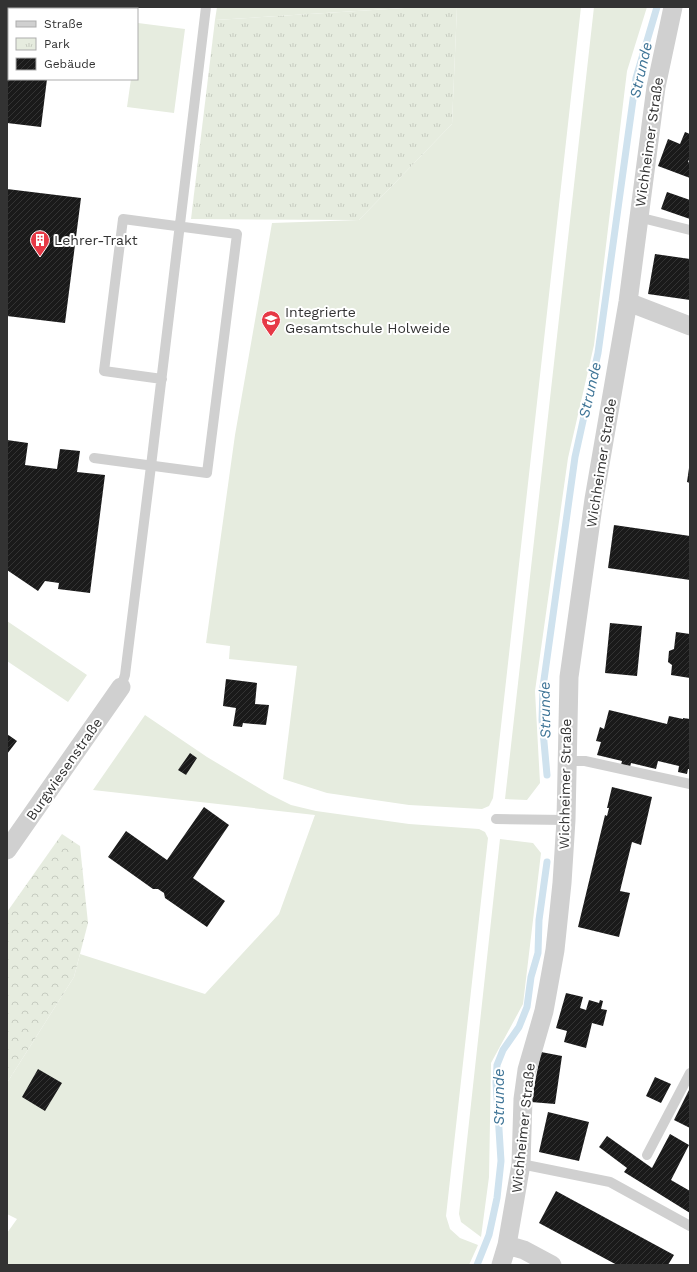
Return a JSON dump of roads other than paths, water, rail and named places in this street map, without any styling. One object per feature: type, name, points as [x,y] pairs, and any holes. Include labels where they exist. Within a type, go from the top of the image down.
[{"type":"street","name":"Wichheimer Straße","points":[[501,1265],[507,1245],[521,1164],[523,1099],[527,1070],[544,1011],[555,950],[562,883],[566,820],[566,761],[569,677],[594,499],[628,302],[656,87],[673,7]]},
{"type":"street","points":[[628,302],[690,326]]},
{"type":"street","name":"Burgwiesenstraße","points":[[10,839],[122,688]]},
{"type":"street","points":[[507,1245],[524,1250],[552,1265]]},
{"type":"lane","points":[[122,688],[125,675],[162,379],[206,7]]},
{"type":"lane","points":[[638,216],[690,230]]},
{"type":"lane","points":[[94,458],[207,473],[237,234],[123,219],[104,371],[162,379]]},
{"type":"lane","points":[[566,761],[585,761],[690,784]]},
{"type":"lane","points":[[496,819],[566,820]]},
{"type":"lane","points":[[647,1155],[690,1073]]},
{"type":"lane","points":[[521,1164],[610,1182],[690,1226]]},
{"type":"waterway","name":"Strunde","points":[[547,775],[542,720],[543,687],[575,457],[598,353],[636,78],[657,7]]},
{"type":"waterway","name":"Strunde","points":[[477,1265],[489,1235],[497,1198],[501,1161],[496,1082],[497,1065],[503,1050],[519,1027],[527,1007],[531,977],[538,953],[539,920],[547,862]]},
{"type":"place","name":"Lehrer-Trakt","points":[[40,257]]},
{"type":"place","name":"Integrierte Gesamtschule Holweide","points":[[271,337]]}]
